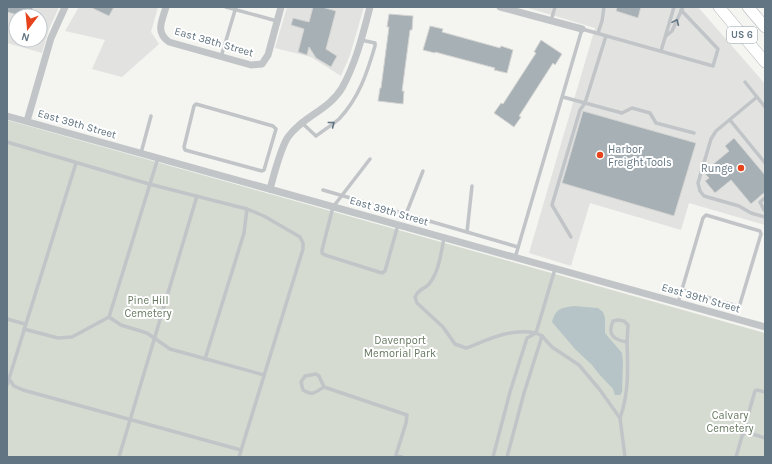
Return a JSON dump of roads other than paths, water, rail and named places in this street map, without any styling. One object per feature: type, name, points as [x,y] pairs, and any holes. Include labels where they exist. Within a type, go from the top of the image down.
[{"type":"main road","name":"US 6","points":[[719,7],[765,62]]},
{"type":"main road","name":"US 6","points":[[748,7],[765,27]]},
{"type":"street","points":[[27,121],[51,38],[65,7]]},
{"type":"street","name":"East 38th Street","points":[[166,7],[161,27],[162,36],[169,42],[251,65],[262,64],[268,55],[277,21]]},
{"type":"street","points":[[277,21],[281,7]]},
{"type":"street","points":[[270,189],[288,137],[327,105],[341,88],[352,66],[370,7]]},
{"type":"street","points":[[500,7],[582,29]]},
{"type":"street","name":"East 39th Street","points":[[7,116],[765,328]]},
{"type":"lane","points":[[226,7],[235,8],[277,21]]},
{"type":"lane","points":[[551,21],[555,7]]},
{"type":"lane","points":[[598,33],[604,7]]},
{"type":"lane","points":[[661,51],[674,7]]},
{"type":"lane","points":[[222,57],[235,8]]},
{"type":"lane","points":[[515,258],[582,29],[714,66],[718,49],[682,9],[672,31],[666,36]]},
{"type":"lane","points":[[572,237],[552,205],[580,110],[585,103],[606,36]]},
{"type":"lane","points":[[302,124],[316,136],[338,119],[351,104],[359,92],[375,46],[374,43],[361,40]]},
{"type":"lane","points":[[744,82],[765,107]]},
{"type":"lane","points":[[563,97],[622,113],[632,108],[643,111],[650,113],[656,123],[694,134]]},
{"type":"lane","points":[[757,97],[716,131],[711,139],[698,183],[700,191],[704,196],[739,206],[751,213],[765,217]]},
{"type":"lane","points":[[196,104],[273,126],[276,129],[271,150],[264,170],[262,171],[185,150],[184,147],[194,106],[196,104]]},
{"type":"lane","points":[[142,153],[151,116]]},
{"type":"lane","points":[[730,120],[765,164]]},
{"type":"lane","points":[[7,142],[149,184],[247,209],[264,216],[300,238],[303,243],[303,249],[239,457]]},
{"type":"lane","points":[[271,150],[282,153]]},
{"type":"lane","points":[[24,329],[58,338],[72,337],[109,317],[158,158]]},
{"type":"lane","points":[[370,159],[333,207],[322,253],[325,256],[382,273],[385,272],[398,225]]},
{"type":"lane","points":[[7,385],[76,163]]},
{"type":"lane","points":[[406,214],[423,171]]},
{"type":"lane","points":[[467,232],[472,186]]},
{"type":"lane","points":[[323,190],[518,247]]},
{"type":"lane","points":[[119,457],[197,196]]},
{"type":"lane","points":[[765,198],[760,202],[765,210]]},
{"type":"lane","points":[[205,359],[244,233],[247,209]]},
{"type":"lane","points":[[678,303],[703,218],[706,216],[760,231],[761,234],[740,304],[737,306],[682,290]]},
{"type":"lane","points":[[444,238],[437,269],[428,285],[418,290],[415,297],[417,303],[443,326],[455,344],[466,348],[497,336],[515,332],[524,331],[536,333],[542,336],[552,347],[579,365],[600,390],[620,418],[625,457]]},
{"type":"lane","points":[[493,457],[510,392],[527,338],[536,333],[555,269]]},
{"type":"lane","points":[[109,317],[121,325],[147,333],[170,349],[264,375]]},
{"type":"lane","points":[[7,319],[25,324]]},
{"type":"lane","points":[[620,418],[625,405],[627,389],[628,325],[624,321],[613,321],[610,327],[614,338],[619,341],[627,342]]},
{"type":"lane","points":[[507,457],[524,393],[542,336]]},
{"type":"lane","points":[[324,387],[313,394],[310,394],[303,390],[301,382],[305,376],[316,374],[319,376],[324,387],[407,415],[406,424],[396,456],[402,457]]},
{"type":"lane","points":[[9,379],[14,386],[23,390],[241,450]]},
{"type":"lane","points":[[736,457],[744,434],[755,391],[765,392]]},
{"type":"lane","points":[[744,434],[746,432],[765,438]]},
{"type":"place","name":"Harbor Freight Tools","points":[[600,155]]},
{"type":"place","name":"Runge","points":[[741,168]]},
{"type":"park label","name":"Pine Hill Cemetery","points":[[148,306]]},
{"type":"park label","name":"Davenport Memorial Park","points":[[400,346]]},
{"type":"park label","name":"Calvary Cemetery","points":[[730,421]]}]
